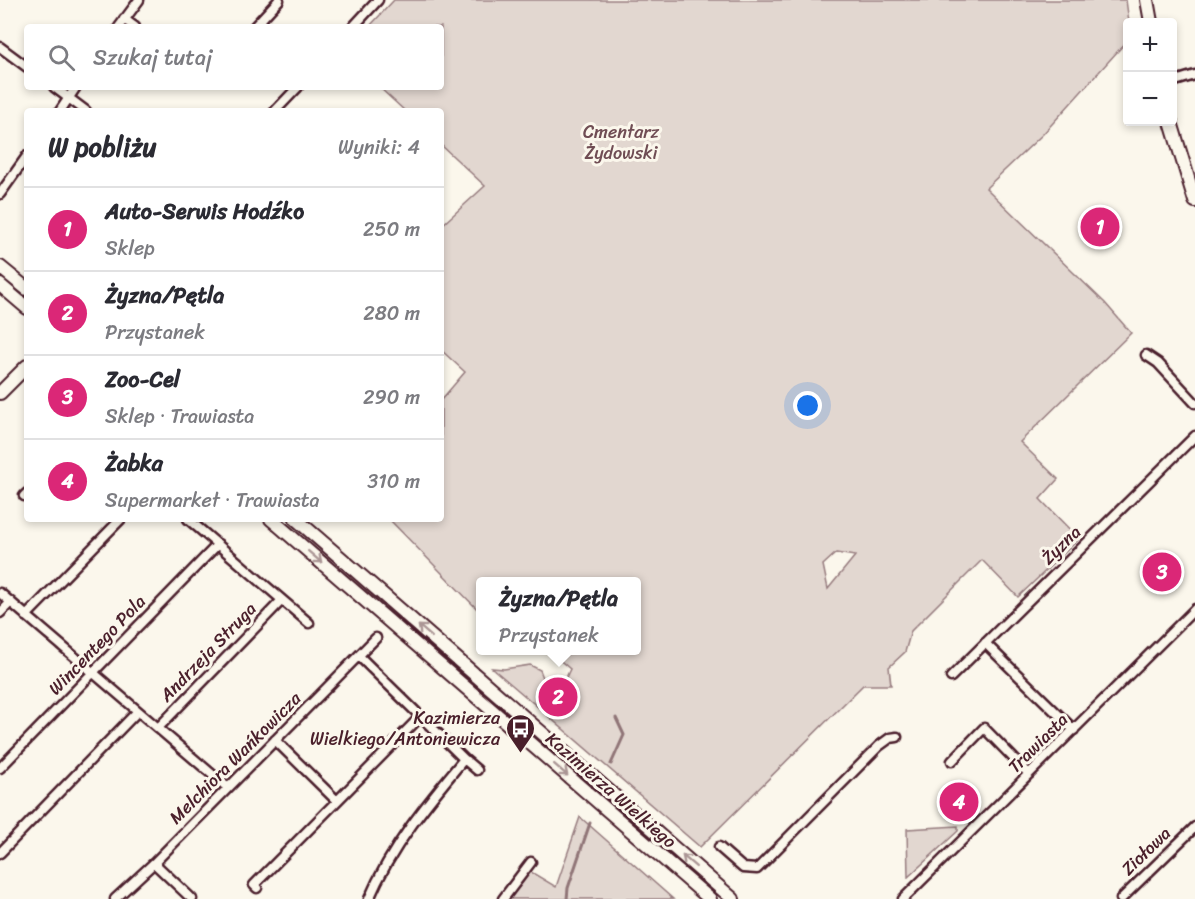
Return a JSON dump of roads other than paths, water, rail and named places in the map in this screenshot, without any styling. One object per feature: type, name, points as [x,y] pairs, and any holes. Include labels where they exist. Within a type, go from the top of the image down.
[{"type":"main road","points":[[1147,0],[1150,18]]},
{"type":"main road","points":[[1172,126],[1195,201]]},
{"type":"main road","points":[[0,267],[24,287]]},
{"type":"main road","points":[[0,285],[24,305]]},
{"type":"main road","points":[[0,393],[24,369]]},
{"type":"main road","name":"Kazimierza Wielkiego","points":[[274,522],[710,899]]},
{"type":"main road","name":"Kazimierza Wielkiego","points":[[299,522],[733,899]]},
{"type":"main road","points":[[517,732],[530,723]]},
{"type":"street","points":[[121,24],[139,0]]},
{"type":"street","points":[[257,24],[279,0]]},
{"type":"street","points":[[356,24],[378,0]]},
{"type":"street","points":[[124,19],[131,24]]},
{"type":"street","points":[[0,48],[24,65]]},
{"type":"street","points":[[1177,81],[1195,75]]},
{"type":"street","points":[[58,90],[82,108]]},
{"type":"street","points":[[62,108],[74,90]]},
{"type":"street","points":[[278,108],[295,90]]},
{"type":"street","points":[[0,194],[24,160]]},
{"type":"street","points":[[1146,355],[1158,363],[1195,403]]},
{"type":"street","name":"Żyzna","points":[[951,676],[1195,436]]},
{"type":"street","points":[[26,616],[118,522]]},
{"type":"street","points":[[192,522],[309,623]]},
{"type":"street","name":"Wincentego Pola","points":[[0,768],[218,544]]},
{"type":"street","points":[[0,593],[228,788]]},
{"type":"street","name":"Andrzeja Struga","points":[[158,728],[282,600]]},
{"type":"street","points":[[0,613],[11,602]]},
{"type":"street","name":"Trawiasta","points":[[903,899],[1195,609]]},
{"type":"street","name":"Melchiora Wańkowicza","points":[[115,899],[154,863],[376,638]]},
{"type":"street","points":[[985,643],[1074,730]]},
{"type":"street","points":[[359,656],[477,771]]},
{"type":"street","points":[[0,853],[138,711]]},
{"type":"street","points":[[257,888],[254,885],[420,717]]},
{"type":"street","points":[[952,761],[984,728],[1029,774]]},
{"type":"street","points":[[719,847],[743,868],[757,869],[879,746],[890,738],[897,737]]},
{"type":"street","points":[[275,740],[337,801]]},
{"type":"street","points":[[369,899],[395,851],[418,816],[464,759]]},
{"type":"street","name":"Ziołowa","points":[[1120,899],[1195,827]]},
{"type":"street","points":[[503,899],[531,862]]},
{"type":"street","points":[[154,863],[192,899]]},
{"type":"waterway","points":[[611,764],[624,735],[616,718]]},
{"type":"waterway","points":[[567,899],[568,888],[590,823]]},
{"type":"place","name":"Auto-Serwis Hodźko","points":[[1100,227]]},
{"type":"place","name":"Zoo-Cel","points":[[1162,572]]},
{"type":"place","name":"Żyzna/Pętla","points":[[558,697]]},
{"type":"place","name":"Kazimierza Wielkiego/Antoniewicza","points":[[521,754]]},
{"type":"place","name":"Żabka","points":[[959,802]]},
{"type":"park label","name":"Cmentarz Żydowski","points":[[621,142]]}]
